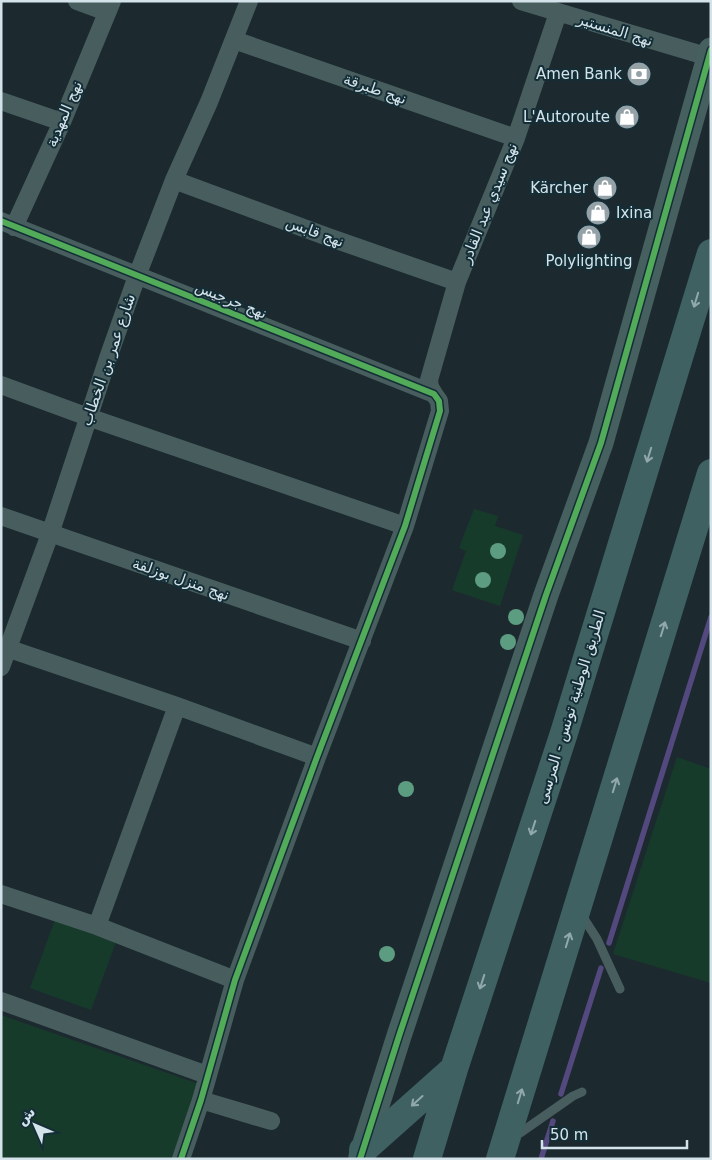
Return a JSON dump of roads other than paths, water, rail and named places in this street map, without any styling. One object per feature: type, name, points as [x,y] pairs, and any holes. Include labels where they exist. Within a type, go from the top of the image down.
[{"type":"highway","name":"الطريق الوطنية تونس - المرسى","points":[[427,1159],[454,1069],[564,733],[711,253]]},
{"type":"highway","points":[[500,1159],[711,473]]},
{"type":"highway","points":[[362,1154],[454,1069]]},
{"type":"street","points":[[77,1],[110,6]]},
{"type":"street","name":"شارع عمر بن الخطاب","points":[[1,667],[4,647],[50,534],[137,276],[174,180],[209,102],[249,1]]},
{"type":"street","name":"نهج المنستير","points":[[521,1],[558,13],[710,54]]},
{"type":"street","name":"نهج المهدية","points":[[8,224],[62,122],[110,6]]},
{"type":"street","name":"نهج سيدي عبد القادر","points":[[434,394],[429,380],[457,282],[516,138],[558,13]]},
{"type":"street","name":"نهج طبرقة","points":[[234,40],[516,138]]},
{"type":"street","points":[[362,1154],[402,1027],[546,595],[601,443],[710,54]]},
{"type":"street","points":[[1,101],[62,122]]},
{"type":"street","name":"نهج قابس","points":[[174,180],[457,282]]},
{"type":"street","name":"نهج جرجيس","points":[[8,224],[434,394]]},
{"type":"street","points":[[1,385],[88,417],[405,526]]},
{"type":"street","points":[[181,1159],[201,1100],[235,980],[317,756],[405,526],[440,411],[439,402],[434,394]]},
{"type":"street","name":"نهج منزل بوزلفة","points":[[1,516],[362,640]]},
{"type":"street","points":[[4,647],[317,756]]},
{"type":"street","points":[[97,926],[177,706]]},
{"type":"street","points":[[1,894],[97,926],[235,980]]},
{"type":"street","points":[[1,1001],[207,1075]]},
{"type":"street","points":[[201,1100],[271,1121]]},
{"type":"lane","points":[[578,908],[597,939],[620,989]]},
{"type":"lane","points":[[509,1131],[520,1134],[573,1096],[582,1092]]},
{"type":"waterway","points":[[609,943],[711,617]]},
{"type":"waterway","points":[[561,1094],[601,968]]},
{"type":"waterway","points":[[541,1159],[553,1121]]},
{"type":"place","name":"Amen Bank","points":[[639,74]]},
{"type":"place","name":"L'Autoroute","points":[[627,117]]},
{"type":"place","name":"Kärcher","points":[[605,188]]},
{"type":"place","name":"Ixina","points":[[598,213]]},
{"type":"place","name":"Polylighting","points":[[589,237]]}]
